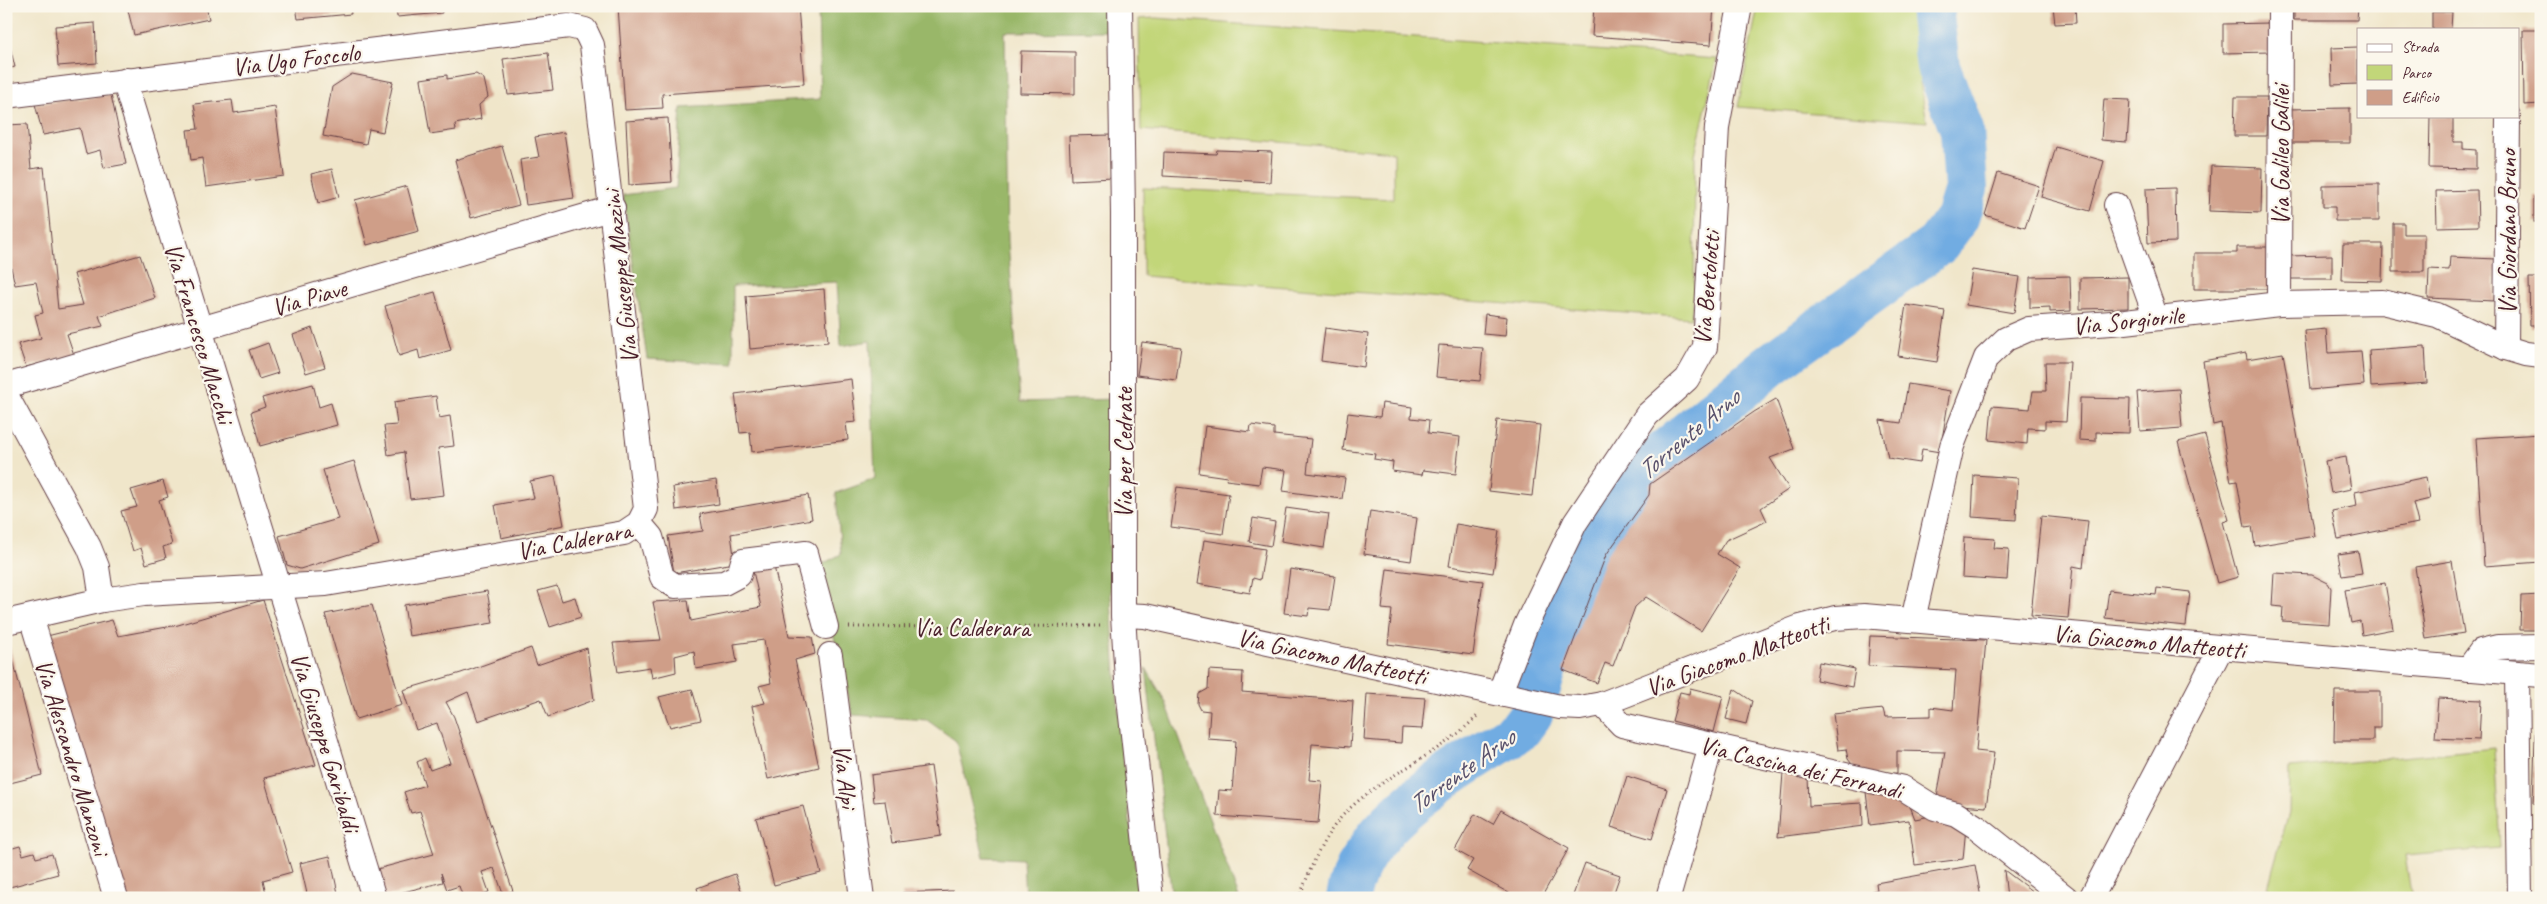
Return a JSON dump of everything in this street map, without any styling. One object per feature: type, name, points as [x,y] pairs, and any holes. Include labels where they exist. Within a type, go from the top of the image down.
[{"type":"street","name":"Via per Cedrate","points":[[1120,6],[1123,214],[1123,620],[1127,680],[1151,898]]},
{"type":"street","name":"Via Bertolotti","points":[[1507,694],[1526,625],[1575,523],[1647,415],[1687,379],[1705,347],[1717,128],[1740,6]]},
{"type":"street","name":"Via Galileo Galilei","points":[[2279,304],[2280,6]]},
{"type":"street","name":"Via Ugo Foscolo","points":[[6,96],[569,26],[585,30]]},
{"type":"street","name":"Via Giuseppe Mazzini","points":[[585,30],[592,45],[646,509],[639,523]]},
{"type":"street","name":"Via Francesco Macchi","points":[[127,80],[128,93],[278,585]]},
{"type":"street","name":"Via Giordano Bruno","points":[[2506,348],[2508,118]]},
{"type":"street","points":[[2116,205],[2156,318]]},
{"type":"street","name":"Via Piave","points":[[6,386],[612,208]]},
{"type":"street","name":"Via Sorgiorile","points":[[1913,620],[1952,446],[1986,358],[2006,339],[2029,329],[2125,322],[2279,304],[2382,302],[2437,315],[2506,348],[2541,356]]},
{"type":"street","points":[[6,395],[89,548],[97,567],[102,600]]},
{"type":"street","name":"Via Calderara","points":[[278,585],[326,584],[624,533],[639,523],[651,536],[662,578],[675,586],[724,584],[738,575],[743,561],[806,553],[826,627]]},
{"type":"street","points":[[6,622],[102,600],[144,594],[278,585]]},
{"type":"street","name":"Via Giuseppe Garibaldi","points":[[278,585],[374,898]]},
{"type":"street","name":"Via Giacomo Matteotti","points":[[1123,620],[1145,616],[1560,707],[1580,708],[1602,704],[1800,627],[1835,618],[1864,616],[2541,675]]},
{"type":"street","name":"Via Alessandro Manzoni","points":[[31,617],[116,898]]},
{"type":"street","points":[[2468,670],[2481,651],[2498,647],[2541,646]]},
{"type":"street","points":[[2091,898],[2221,648]]},
{"type":"street","name":"Via Alpi","points":[[830,655],[862,898]]},
{"type":"street","points":[[2516,674],[2520,898]]},
{"type":"street","name":"Via Cascina dei Ferrandi","points":[[1602,704],[1622,725],[1903,788],[1936,808],[1956,814],[1978,828],[2066,898]]},
{"type":"street","points":[[1668,898],[1711,746]]},
{"type":"path","name":"Via Calderara","points":[[826,627],[1123,620]]},
{"type":"path","points":[[1299,898],[1318,850],[1346,812],[1380,784],[1418,761],[1470,724],[1507,694]]},
{"type":"green space","points":[[818,6],[1110,6],[1111,31],[1005,32],[1008,241],[1020,402],[1116,399],[1108,495],[1111,606],[1123,752],[1139,898],[1025,898],[1023,859],[984,857],[956,741],[927,720],[853,715],[817,567],[841,554],[836,493],[875,479],[870,341],[841,346],[837,282],[733,286],[733,364],[647,359],[623,195],[676,188],[681,108],[820,99]]},
{"type":"green space","points":[[1758,6],[1912,6],[1916,58],[1927,122],[1738,107]]},
{"type":"green space","points":[[1156,18],[1717,59],[1695,155],[1694,290],[1691,318],[1143,276],[1143,188],[1394,199],[1394,152],[1141,130],[1139,19]]},
{"type":"green space","points":[[1146,668],[1166,703],[1239,898],[1172,898]]},
{"type":"green space","points":[[2494,748],[2500,848],[2405,856],[2412,898],[2265,898],[2289,812],[2290,768]]},
{"type":"building","points":[[127,6],[206,6],[209,19],[134,35]]},
{"type":"building","points":[[296,6],[350,6],[351,14],[298,19]]},
{"type":"building","points":[[396,6],[441,6],[442,13],[397,17]]},
{"type":"building","points":[[618,6],[798,6],[804,84],[662,94],[663,108],[625,110]]},
{"type":"building","points":[[1594,6],[1714,6],[1711,45],[1592,36]]},
{"type":"building","points":[[2053,6],[2075,6],[2076,23],[2055,24]]},
{"type":"building","points":[[2294,6],[2358,6],[2357,20],[2294,20]]},
{"type":"building","points":[[2432,12],[2452,12],[2451,28],[2432,28]]},
{"type":"building","points":[[95,23],[97,63],[58,66],[55,26]]},
{"type":"building","points":[[2270,23],[2271,52],[2223,53],[2223,24]]},
{"type":"building","points":[[2523,30],[2541,30],[2541,104],[2524,105]]},
{"type":"building","points":[[6,36],[15,67],[6,69]]},
{"type":"building","points":[[2357,47],[2357,84],[2332,85],[2331,48]]},
{"type":"building","points":[[1021,51],[1075,52],[1075,94],[1020,93]]},
{"type":"building","points":[[548,53],[553,90],[508,95],[503,59]]},
{"type":"building","points":[[352,74],[393,82],[383,132],[369,129],[366,144],[323,136],[332,87]]},
{"type":"building","points":[[476,74],[484,79],[488,97],[479,105],[481,119],[455,124],[456,130],[430,134],[421,79],[447,75],[447,79]]},
{"type":"building","points":[[111,95],[126,164],[104,168],[100,150],[86,154],[80,128],[43,135],[35,104]]},
{"type":"building","points":[[2235,97],[2267,97],[2266,136],[2234,136]]},
{"type":"building","points":[[2104,99],[2130,100],[2127,142],[2101,140]]},
{"type":"building","points":[[232,100],[234,113],[275,107],[284,176],[206,187],[202,158],[191,160],[187,130],[198,129],[194,104]]},
{"type":"building","points":[[2350,108],[2350,143],[2287,143],[2287,109]]},
{"type":"building","points":[[668,118],[672,182],[629,185],[626,121]]},
{"type":"building","points":[[2430,118],[2453,118],[2453,142],[2463,142],[2463,149],[2476,150],[2476,169],[2429,168]]},
{"type":"building","points":[[27,124],[31,169],[44,167],[58,309],[83,305],[74,274],[140,255],[155,298],[99,316],[103,326],[67,334],[74,355],[26,367],[18,344],[41,338],[35,315],[43,313],[36,282],[15,285],[10,263],[6,227],[6,125]]},
{"type":"building","points":[[564,132],[574,198],[526,205],[520,160],[539,157],[535,137]]},
{"type":"building","points":[[1112,135],[1114,178],[1071,180],[1069,136]]},
{"type":"building","points":[[502,146],[519,205],[471,218],[455,160]]},
{"type":"building","points":[[2056,147],[2104,161],[2090,211],[2041,197]]},
{"type":"building","points":[[1217,150],[1272,152],[1270,182],[1163,176],[1164,152],[1216,154]]},
{"type":"building","points":[[2211,166],[2262,168],[2261,213],[2209,211]]},
{"type":"building","points":[[332,169],[339,197],[318,203],[311,174]]},
{"type":"building","points":[[1998,173],[2039,186],[2025,228],[1985,215]]},
{"type":"building","points":[[2379,184],[2379,221],[2335,221],[2335,207],[2323,207],[2323,185]]},
{"type":"building","points":[[407,186],[419,231],[367,245],[355,200]]},
{"type":"building","points":[[2175,188],[2176,242],[2148,243],[2146,189]]},
{"type":"building","points":[[2477,190],[2478,226],[2437,227],[2436,191]]},
{"type":"building","points":[[2534,197],[2541,197],[2541,222],[2534,222]]},
{"type":"building","points":[[2393,223],[2404,223],[2404,234],[2424,234],[2424,272],[2393,272]]},
{"type":"building","points":[[2343,244],[2383,244],[2382,281],[2342,280]]},
{"type":"building","points":[[2237,247],[2269,247],[2269,289],[2194,289],[2194,253],[2237,253]]},
{"type":"building","points":[[2332,255],[2332,279],[2286,279],[2286,256]]},
{"type":"building","points":[[2450,257],[2496,259],[2494,301],[2428,298],[2429,269],[2449,270]]},
{"type":"building","points":[[1972,270],[2020,277],[2014,313],[1966,305]]},
{"type":"building","points":[[2070,276],[2071,311],[2050,312],[2050,307],[2030,308],[2030,277]]},
{"type":"building","points":[[2128,277],[2128,308],[2080,309],[2080,278]]},
{"type":"building","points":[[2529,278],[2541,278],[2541,326],[2530,326]]},
{"type":"building","points":[[824,289],[828,342],[750,349],[746,296]]},
{"type":"building","points":[[435,292],[451,350],[420,359],[418,350],[399,356],[385,306]]},
{"type":"building","points":[[1906,305],[1945,311],[1937,362],[1898,356]]},
{"type":"building","points":[[1485,314],[1507,317],[1505,336],[1483,334]]},
{"type":"building","points":[[312,328],[325,367],[306,373],[293,335]]},
{"type":"building","points":[[1325,328],[1368,334],[1364,367],[1321,361]]},
{"type":"building","points":[[2326,329],[2328,353],[2361,351],[2364,385],[2310,390],[2304,331]]},
{"type":"building","points":[[1142,342],[1181,347],[1176,380],[1137,375]]},
{"type":"building","points":[[268,343],[278,373],[259,379],[249,350]]},
{"type":"building","points":[[1439,345],[1483,348],[1480,381],[1436,377]]},
{"type":"building","points":[[2425,346],[2427,383],[2371,387],[2369,350]]},
{"type":"building","points":[[2246,353],[2247,359],[2283,353],[2315,536],[2255,546],[2252,526],[2245,527],[2237,481],[2231,482],[2221,423],[2213,425],[2203,361]]},
{"type":"building","points":[[2045,362],[2070,362],[2066,422],[2045,421],[2045,429],[2028,428],[2027,444],[1989,440],[1992,406],[2030,409],[2033,391],[2046,391]]},
{"type":"building","points":[[851,379],[856,422],[846,423],[848,440],[752,452],[750,432],[740,433],[735,394]]},
{"type":"building","points":[[313,384],[319,407],[331,403],[337,425],[260,446],[251,412],[265,407],[262,398]]},
{"type":"building","points":[[1908,384],[1950,391],[1940,452],[1922,449],[1920,463],[1888,458],[1880,420],[1901,423]]},
{"type":"building","points":[[2179,389],[2182,428],[2140,431],[2137,392]]},
{"type":"building","points":[[436,396],[439,418],[450,416],[454,446],[438,448],[444,495],[410,499],[404,452],[388,455],[384,426],[397,425],[394,402]]},
{"type":"building","points":[[2080,398],[2130,399],[2129,433],[2096,432],[2096,441],[2079,440]]},
{"type":"building","points":[[1776,399],[1794,449],[1770,458],[1789,489],[1761,508],[1767,521],[1726,540],[1717,554],[1740,568],[1701,631],[1646,597],[1635,607],[1613,666],[1605,663],[1597,683],[1563,670],[1606,555],[1649,495],[1650,484],[1754,412]]},
{"type":"building","points":[[1382,403],[1412,407],[1411,418],[1429,420],[1428,433],[1460,437],[1456,474],[1423,470],[1422,475],[1392,471],[1393,462],[1374,459],[1375,454],[1343,450],[1348,413],[1380,417]]},
{"type":"building","points":[[1497,420],[1540,425],[1532,496],[1489,491]]},
{"type":"building","points":[[1251,425],[1274,428],[1274,435],[1311,439],[1307,473],[1345,478],[1342,499],[1283,491],[1286,470],[1262,467],[1259,484],[1226,480],[1227,477],[1199,473],[1205,426],[1250,432]]},
{"type":"building","points":[[2541,434],[2541,562],[2484,566],[2476,438]]},
{"type":"building","points":[[2205,435],[2229,520],[2223,522],[2238,577],[2217,583],[2178,442]]},
{"type":"building","points":[[2346,457],[2351,489],[2331,493],[2325,461]]},
{"type":"building","points":[[354,461],[379,545],[300,569],[287,565],[279,536],[338,519],[323,470]]},
{"type":"building","points":[[1974,475],[2018,478],[2016,520],[1972,517]]},
{"type":"building","points":[[555,476],[564,525],[501,538],[495,505],[534,498],[530,481]]},
{"type":"building","points":[[2426,477],[2430,499],[2413,503],[2418,523],[2338,539],[2332,511],[2357,506],[2355,492]]},
{"type":"building","points":[[716,480],[719,504],[676,510],[673,487]]},
{"type":"building","points":[[163,481],[168,497],[159,500],[172,544],[163,547],[166,558],[146,564],[141,548],[133,551],[121,511],[137,507],[131,490]]},
{"type":"building","points":[[1177,487],[1229,494],[1223,534],[1171,527]]},
{"type":"building","points":[[808,495],[812,519],[731,534],[735,563],[674,573],[668,536],[703,531],[700,514]]},
{"type":"building","points":[[1286,508],[1329,514],[1324,548],[1281,541]]},
{"type":"building","points":[[1370,511],[1417,518],[1411,561],[1364,554]]},
{"type":"building","points":[[2041,516],[2088,521],[2083,568],[2073,566],[2068,618],[2031,615]]},
{"type":"building","points":[[1253,518],[1275,522],[1271,546],[1249,542]]},
{"type":"building","points":[[1456,524],[1499,531],[1493,573],[1449,566]]},
{"type":"building","points":[[1964,537],[1995,539],[1994,548],[2009,549],[2007,580],[1962,577]]},
{"type":"building","points":[[1204,540],[1265,549],[1260,580],[1253,578],[1250,593],[1197,584]]},
{"type":"building","points":[[2358,551],[2362,573],[2342,576],[2338,554]]},
{"type":"building","points":[[2452,561],[2464,633],[2426,639],[2415,567]]},
{"type":"building","points":[[774,566],[789,636],[812,637],[815,654],[795,660],[819,767],[768,779],[752,706],[765,703],[759,686],[771,683],[764,640],[734,644],[737,662],[696,669],[694,651],[675,656],[676,672],[652,678],[650,667],[618,672],[613,643],[661,640],[653,602],[688,600],[691,621],[761,607],[753,571]]},
{"type":"building","points":[[1290,569],[1335,576],[1330,610],[1309,608],[1308,616],[1284,613]]},
{"type":"building","points":[[1387,569],[1483,581],[1473,655],[1388,644],[1392,610],[1382,609]]},
{"type":"building","points":[[2274,573],[2312,575],[2328,583],[2331,588],[2329,624],[2282,621],[2283,607],[2272,606]]},
{"type":"building","points":[[2385,583],[2393,629],[2362,635],[2360,621],[2351,623],[2345,590]]},
{"type":"building","points":[[557,586],[562,601],[575,597],[581,617],[550,627],[538,591]]},
{"type":"building","points":[[2157,588],[2190,592],[2186,626],[2105,618],[2109,590],[2156,595]]},
{"type":"building","points":[[487,591],[493,623],[409,636],[404,605]]},
{"type":"building","points":[[2541,595],[2541,630],[2520,630],[2521,596]]},
{"type":"building","points":[[263,600],[316,765],[264,778],[292,872],[263,880],[267,898],[125,898],[43,637],[112,620],[118,636],[178,625]]},
{"type":"building","points":[[372,605],[402,705],[356,719],[325,614]]},
{"type":"building","points":[[6,632],[42,775],[6,784]]},
{"type":"building","points":[[1870,636],[1986,640],[1976,751],[1994,753],[1986,807],[1936,803],[1945,752],[1897,751],[1897,773],[1872,775],[1855,768],[1848,759],[1846,749],[1838,750],[1833,714],[1883,709],[1885,717],[1931,716],[1931,707],[1953,710],[1956,670],[1868,666]]},
{"type":"building","points":[[531,648],[537,665],[587,648],[594,700],[548,717],[541,699],[478,721],[468,692],[446,702],[454,717],[513,891],[503,894],[494,868],[482,872],[489,892],[471,898],[463,898],[459,886],[447,890],[441,873],[443,882],[384,897],[377,869],[434,854],[420,811],[411,813],[404,792],[425,785],[417,762],[425,758],[430,770],[450,763],[437,723],[416,730],[403,690],[461,673]]},
{"type":"building","points":[[1819,662],[1855,669],[1852,687],[1816,680]]},
{"type":"building","points":[[1209,670],[1243,672],[1242,692],[1353,701],[1350,747],[1312,744],[1309,780],[1322,781],[1318,823],[1217,816],[1219,790],[1232,791],[1236,741],[1208,739],[1210,711],[1201,710],[1198,704],[1199,694],[1208,689]]},
{"type":"building","points":[[1690,688],[1723,696],[1714,732],[1672,721],[1680,692],[1689,694]]},
{"type":"building","points":[[692,689],[701,720],[670,727],[659,697]]},
{"type":"building","points":[[1734,689],[1752,701],[1746,724],[1726,719]]},
{"type":"building","points":[[2335,691],[2380,691],[2380,728],[2373,728],[2373,741],[2334,741]]},
{"type":"building","points":[[1367,694],[1425,698],[1422,729],[1402,728],[1401,743],[1364,740]]},
{"type":"building","points":[[2438,698],[2481,700],[2479,740],[2435,738]]},
{"type":"building","points":[[2536,707],[2541,707],[2541,803],[2533,803]]},
{"type":"building","points":[[931,766],[941,836],[892,843],[885,801],[874,802],[871,775]]},
{"type":"building","points":[[1783,773],[1808,776],[1809,806],[1862,803],[1863,826],[1778,837]]},
{"type":"building","points":[[1627,776],[1667,789],[1652,839],[1611,827]]},
{"type":"building","points":[[1866,792],[1906,796],[1915,819],[1931,816],[1966,827],[1963,859],[1915,865],[1909,820],[1870,825]]},
{"type":"building","points":[[803,806],[821,873],[774,885],[756,818]]},
{"type":"building","points":[[1501,810],[1569,848],[1541,898],[1518,898],[1467,870],[1473,860],[1455,850],[1475,814],[1493,824]]},
{"type":"building","points":[[20,846],[23,855],[34,852],[36,858],[52,854],[58,874],[6,888],[6,850]]},
{"type":"building","points":[[330,856],[339,898],[308,898],[300,863]]},
{"type":"building","points":[[1585,863],[1620,875],[1612,898],[1572,898]]},
{"type":"building","points":[[1975,865],[1981,898],[1842,898],[1877,890],[1876,883]]},
{"type":"building","points":[[2004,870],[2041,898],[2007,898]]},
{"type":"building","points":[[735,874],[744,898],[700,898],[697,888]]},
{"type":"building","points":[[953,891],[954,898],[903,898],[902,893]]},
{"type":"waterway","name":"Torrente Arno","points":[[1348,898],[1357,870],[1372,844],[1392,821],[1442,780],[1520,729],[1531,714],[1572,582],[1634,477],[1770,365],[1937,245],[1957,218],[1966,189],[1962,130],[1938,67],[1932,16],[1934,6]]}]
